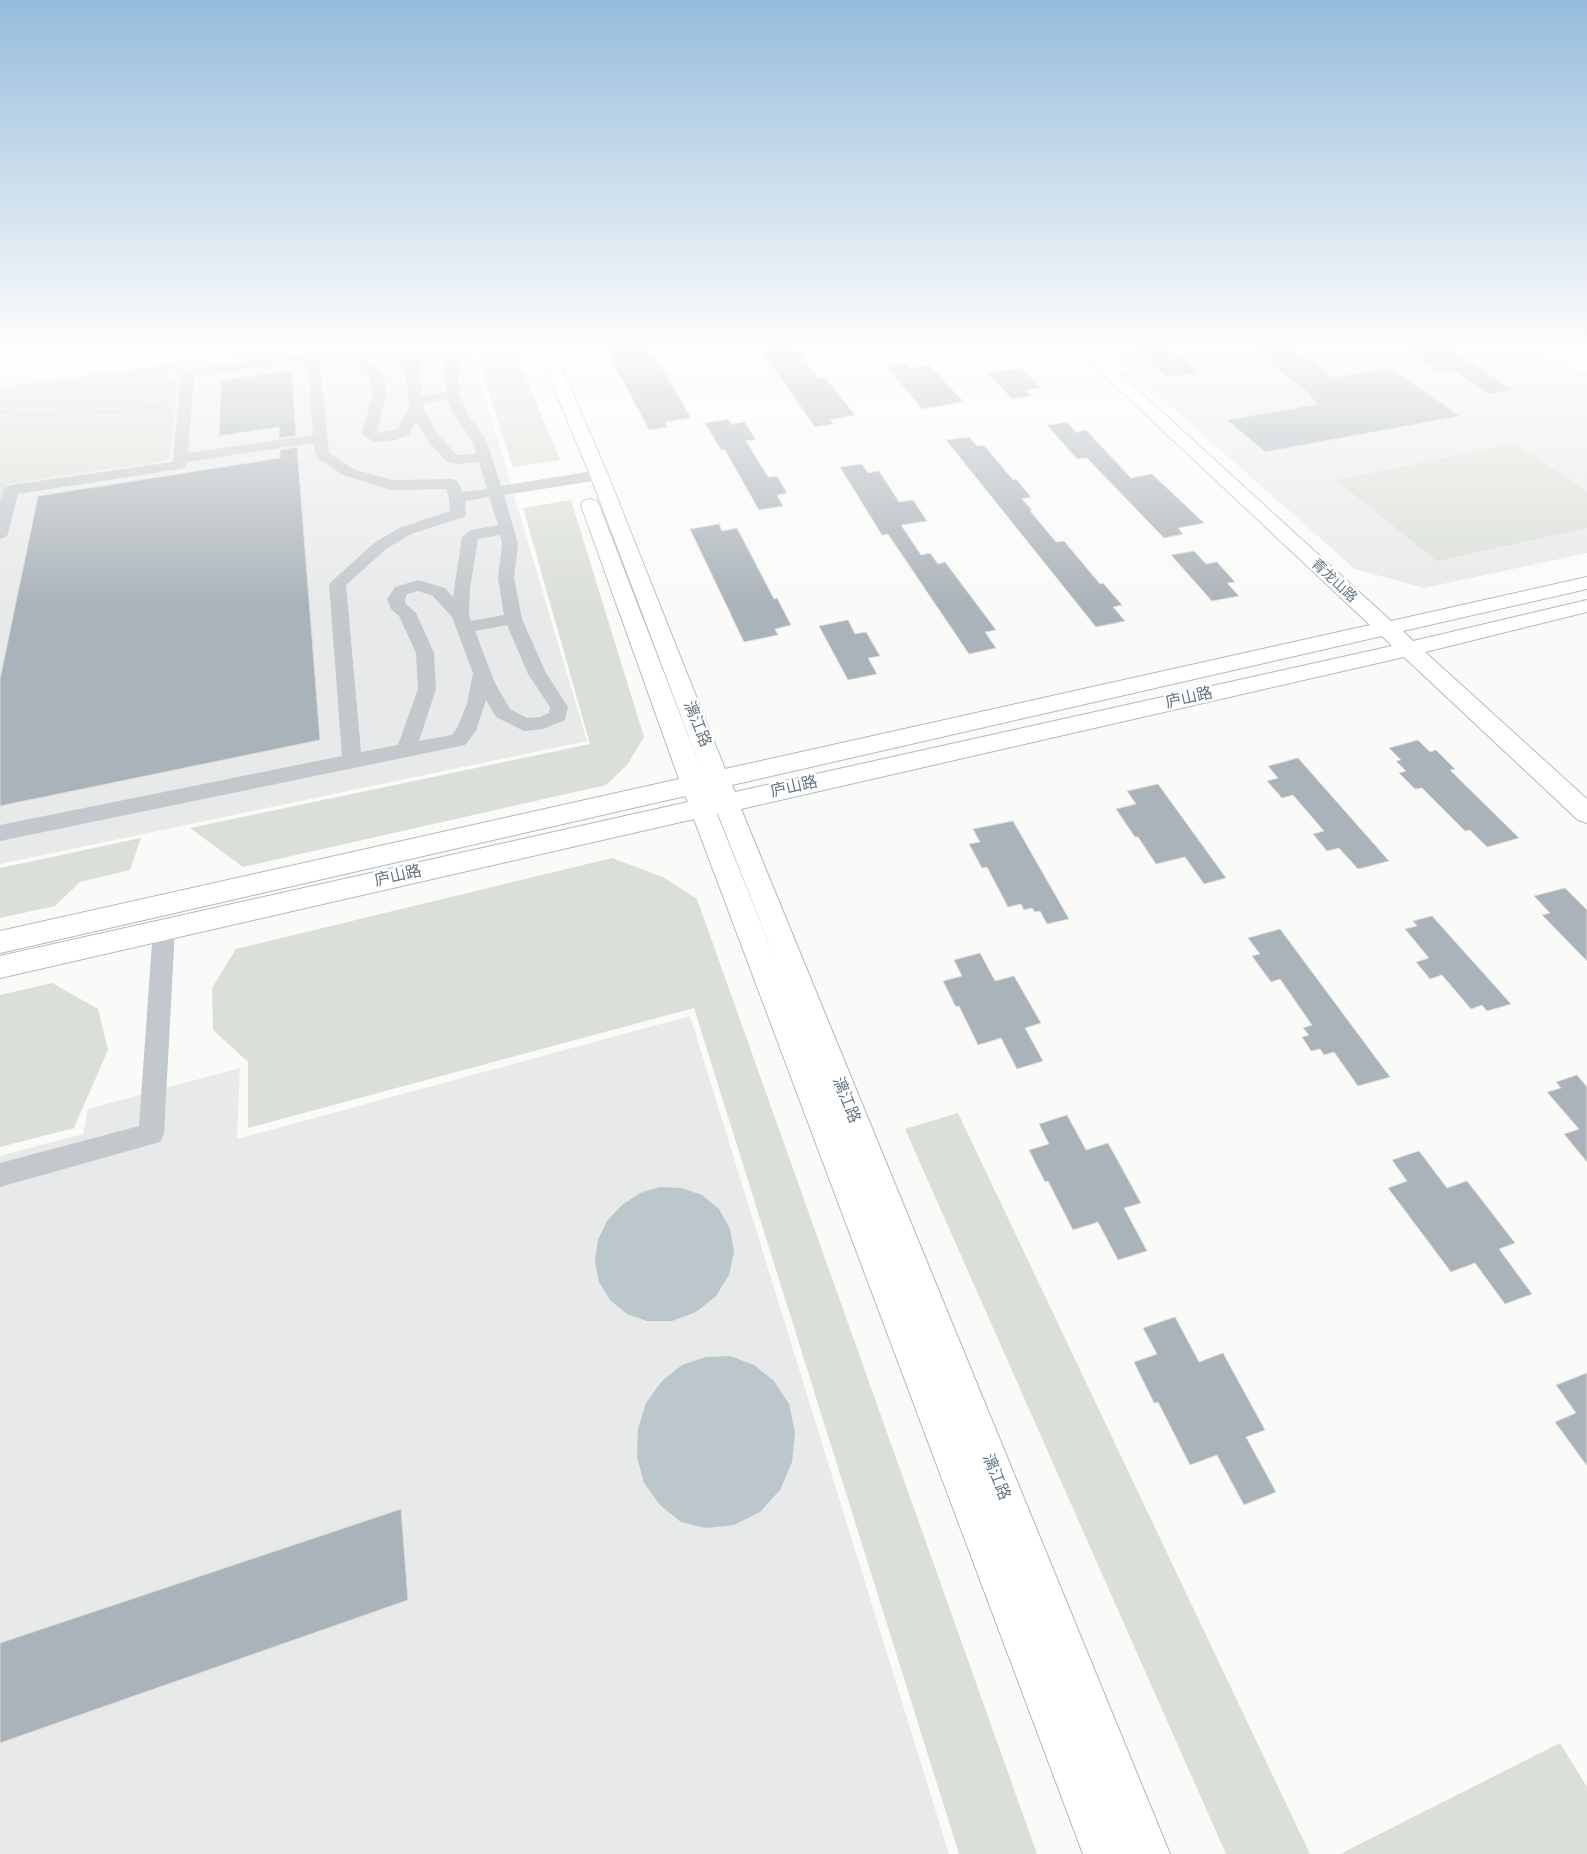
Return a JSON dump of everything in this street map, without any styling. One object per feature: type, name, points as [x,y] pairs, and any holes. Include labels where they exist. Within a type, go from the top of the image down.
[{"type":"street","points":[[0,534],[11,490],[180,465],[183,434]]},
{"type":"street","points":[[320,434],[322,455],[348,472],[391,485],[452,484],[457,498],[458,514],[405,531],[380,546],[337,584],[352,761]]},
{"type":"street","points":[[370,434],[375,438],[390,438],[400,434]]},
{"type":"street","points":[[432,434],[452,459],[485,457]]},
{"type":"street","points":[[438,592],[462,621],[482,673],[503,713],[524,726],[543,723],[558,716],[560,707],[537,674],[513,619],[506,578],[510,544],[507,529],[480,442],[474,434]]},
{"type":"street","name":"漓江路","points":[[570,434],[589,477]]},
{"type":"street","name":"漓江路","points":[[574,434],[1106,1854]]},
{"type":"street","name":"青龙山路","points":[[1175,434],[1587,814]]},
{"type":"street","points":[[180,459],[320,438]]},
{"type":"street","points":[[457,498],[589,477]]},
{"type":"street","points":[[462,621],[462,588],[470,537],[477,533],[507,529]]},
{"type":"street","name":"庐山路","points":[[0,942],[164,917],[710,793],[1385,628],[1587,583]]},
{"type":"street","points":[[406,750],[427,689],[425,653],[407,613],[397,605],[396,599],[401,591],[418,585],[438,592],[462,588]]},
{"type":"street","name":"庐山路","points":[[710,793],[1408,649],[1587,606]]},
{"type":"street","points":[[462,621],[513,619]]},
{"type":"street","points":[[0,833],[458,740],[466,731],[482,673]]},
{"type":"street","points":[[474,707],[496,702]]},
{"type":"street","name":"漓江路","points":[[710,793],[1147,1854]]},
{"type":"street","points":[[0,1175],[151,1134],[164,917]]},
{"type":"street","name":"庐山路","points":[[0,967],[164,917]]},
{"type":"shaded area","points":[[0,434],[496,434],[587,741],[0,864]]},
{"type":"shaded area","points":[[0,434],[172,434],[168,459],[7,484],[0,505]]},
{"type":"shaded area","points":[[502,434],[549,434],[560,460],[513,467]]},
{"type":"shaded area","points":[[1202,434],[1587,434],[1587,553],[1424,588],[1355,569]]},
{"type":"shaded area","points":[[1515,444],[1587,492],[1587,528],[1437,561],[1336,480]]},
{"type":"shaded area","points":[[571,500],[644,737],[627,765],[606,785],[243,867],[190,828],[590,744],[523,508]]},
{"type":"shaded area","points":[[141,838],[130,870],[80,882],[55,906],[0,918],[0,868]]},
{"type":"shaded area","points":[[612,858],[663,877],[697,899],[1037,1854],[959,1854],[694,1008],[248,1128],[248,1062],[213,1030],[212,988],[236,949]]},
{"type":"shaded area","points":[[52,983],[98,1009],[108,1050],[74,1128],[0,1147],[0,995]]},
{"type":"shaded area","points":[[690,1016],[949,1854],[0,1854],[0,1156],[83,1134],[88,1109],[240,1068],[237,1139]]},
{"type":"shaded area","points":[[958,1113],[1310,1854],[1226,1854],[905,1129]]},
{"type":"shaded area","points":[[660,1187],[681,1188],[702,1195],[719,1209],[730,1229],[734,1252],[729,1275],[716,1296],[696,1312],[672,1321],[647,1321],[627,1314],[610,1300],[599,1282],[595,1261],[598,1240],[607,1221],[622,1205],[640,1193]]},
{"type":"shaded area","points":[[730,1356],[754,1365],[774,1381],[789,1404],[795,1433],[792,1462],[780,1490],[760,1512],[734,1525],[706,1528],[681,1522],[660,1505],[644,1483],[637,1457],[638,1429],[646,1403],[662,1381],[682,1365],[706,1357]]},
{"type":"shaded area","points":[[1560,1743],[1587,1787],[1587,1854],[1340,1854]]},
{"type":"building","points":[[219,434],[236,434],[219,436]]},
{"type":"building","points":[[279,434],[296,434],[296,436],[279,438]]},
{"type":"building","points":[[711,434],[752,434],[756,440],[746,441],[768,477],[777,476],[787,493],[777,495],[783,506],[759,510],[725,450],[721,450]]},
{"type":"building","points":[[1055,434],[1089,434],[1131,478],[1152,474],[1204,523],[1178,528],[1183,534],[1164,538],[1087,458],[1077,459]]},
{"type":"building","points":[[1243,434],[1365,434],[1265,452]]},
{"type":"building","points":[[969,437],[977,446],[984,445],[1013,480],[1016,479],[1031,497],[1022,499],[1032,510],[1030,511],[1056,542],[1064,541],[1100,584],[1103,583],[1122,605],[1113,607],[1125,621],[1096,627],[946,440]]},
{"type":"building","points":[[297,447],[320,740],[0,806],[0,679],[38,496],[280,458],[280,450]]},
{"type":"building","points":[[862,464],[868,473],[879,471],[899,502],[913,500],[927,521],[901,525],[921,555],[930,553],[938,564],[945,562],[996,630],[985,632],[996,648],[969,654],[888,534],[882,535],[840,467]]},
{"type":"building","points":[[719,524],[722,531],[737,528],[774,599],[777,598],[791,625],[775,629],[778,635],[744,642],[690,529]]},
{"type":"building","points":[[1194,551],[1206,564],[1217,562],[1235,582],[1227,583],[1239,596],[1212,601],[1171,555]]},
{"type":"building","points":[[848,620],[855,634],[866,632],[880,656],[868,658],[877,674],[848,680],[819,626]]},
{"type":"building","points":[[1418,740],[1430,752],[1436,750],[1455,769],[1450,770],[1519,838],[1487,847],[1470,830],[1465,831],[1422,788],[1415,789],[1399,773],[1406,771],[1396,761],[1401,760],[1389,748]]},
{"type":"building","points":[[1298,758],[1389,861],[1358,869],[1339,848],[1327,851],[1313,834],[1324,831],[1293,795],[1282,798],[1267,781],[1278,778],[1268,766]]},
{"type":"building","points":[[1158,784],[1226,878],[1204,884],[1185,857],[1156,864],[1138,837],[1135,837],[1116,809],[1136,804],[1127,791]]},
{"type":"building","points":[[1013,821],[1069,919],[1047,924],[1040,911],[1035,912],[1032,908],[1024,910],[1021,904],[1008,907],[987,867],[982,868],[969,844],[980,842],[973,829]]},
{"type":"building","points":[[1565,888],[1587,910],[1587,961],[1542,915],[1550,913],[1534,896]]},
{"type":"building","points":[[1432,916],[1511,1004],[1487,1011],[1482,1005],[1471,1009],[1442,975],[1430,979],[1416,962],[1429,958],[1405,929],[1417,926],[1413,921]]},
{"type":"building","points":[[1280,929],[1390,1077],[1358,1086],[1334,1052],[1324,1055],[1320,1049],[1311,1051],[1302,1037],[1309,1035],[1303,1028],[1312,1025],[1280,979],[1271,982],[1252,956],[1260,954],[1248,938]]},
{"type":"building","points":[[980,953],[995,981],[1014,976],[1041,1023],[1025,1028],[1043,1061],[1017,1069],[1001,1038],[978,1045],[959,1006],[956,1007],[943,981],[962,976],[954,960]]},
{"type":"building","points":[[1577,1075],[1587,1087],[1587,1162],[1564,1134],[1579,1129],[1547,1092],[1561,1088],[1556,1082]]},
{"type":"building","points":[[1067,1115],[1086,1150],[1108,1143],[1141,1203],[1124,1208],[1147,1251],[1118,1260],[1098,1222],[1073,1230],[1048,1181],[1045,1182],[1029,1150],[1049,1144],[1039,1124]]},
{"type":"building","points":[[1419,1151],[1447,1188],[1467,1181],[1515,1243],[1499,1249],[1532,1294],[1505,1304],[1475,1263],[1451,1272],[1388,1188],[1407,1181],[1392,1160]]},
{"type":"building","points":[[1175,1317],[1199,1362],[1223,1353],[1265,1430],[1246,1437],[1276,1492],[1244,1505],[1217,1455],[1190,1465],[1158,1402],[1154,1403],[1134,1362],[1157,1354],[1143,1328]]},
{"type":"building","points":[[1587,1373],[1587,1466],[1555,1422],[1576,1413],[1556,1385]]},
{"type":"building","points":[[401,1509],[408,1600],[0,1743],[0,1643]]}]
